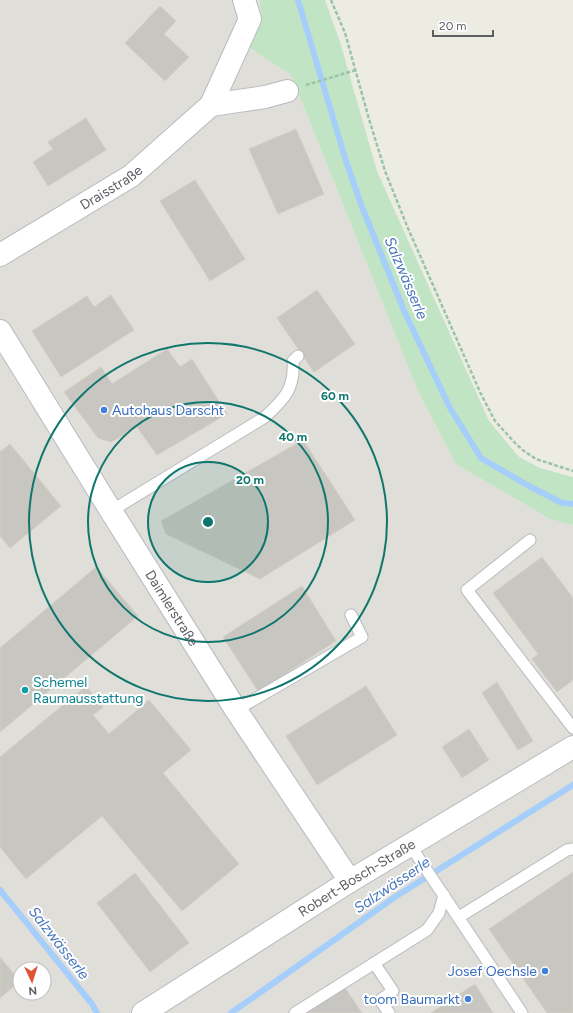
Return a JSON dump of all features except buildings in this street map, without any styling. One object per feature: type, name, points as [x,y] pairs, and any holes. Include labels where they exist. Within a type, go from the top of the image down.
[{"type":"street","name":"Draisstraße","points":[[0,255],[131,176],[211,105],[250,19],[244,0]]},
{"type":"street","points":[[211,105],[265,97],[287,91]]},
{"type":"street","name":"Daimlerstraße","points":[[0,331],[236,710],[350,881]]},
{"type":"street","name":"Robert-Bosch-Straße","points":[[144,1013],[350,881],[573,747]]},
{"type":"lane","points":[[111,511],[265,417],[288,392],[292,382],[294,370],[293,361],[298,356]]},
{"type":"lane","points":[[530,540],[467,590],[573,728]]},
{"type":"lane","points":[[236,710],[362,637],[350,615]]},
{"type":"lane","points":[[410,845],[522,1013]]},
{"type":"lane","points":[[459,918],[567,850],[573,849]]},
{"type":"lane","points":[[295,1013],[427,930],[438,913],[444,894]]},
{"type":"lane","points":[[374,963],[393,991],[380,1000],[389,1013]]},
{"type":"path","points":[[331,0],[345,33],[385,170],[407,226],[480,392],[500,427],[524,451],[536,459],[573,471]]},
{"type":"path","points":[[287,91],[356,70]]},
{"type":"shaded area","points":[[0,0],[260,0],[261,17],[247,46],[291,75],[419,393],[456,464],[550,519],[573,525],[573,1013],[0,1013]]},
{"type":"green space","points":[[260,0],[325,0],[340,42],[377,171],[489,421],[519,457],[540,468],[573,477],[573,525],[550,519],[456,464],[419,393],[291,75],[247,46],[261,17]]},
{"type":"waterway","name":"Salzwässerle","points":[[298,0],[345,158],[362,207],[405,313],[450,408],[481,458],[527,485],[562,503],[573,504]]},
{"type":"waterway","name":"Salzwässerle","points":[[231,1013],[395,897],[573,785]]},
{"type":"waterway","name":"Salzwässerle","points":[[0,890],[92,1004],[97,1013]]},
{"type":"place","name":"Autohaus Darscht","points":[[104,410]]},
{"type":"place","name":"Schemel Raumausstattung","points":[[25,690]]},
{"type":"place","name":"Josef Oechsle","points":[[545,971]]},
{"type":"place","name":"toom Baumarkt","points":[[468,999]]}]
